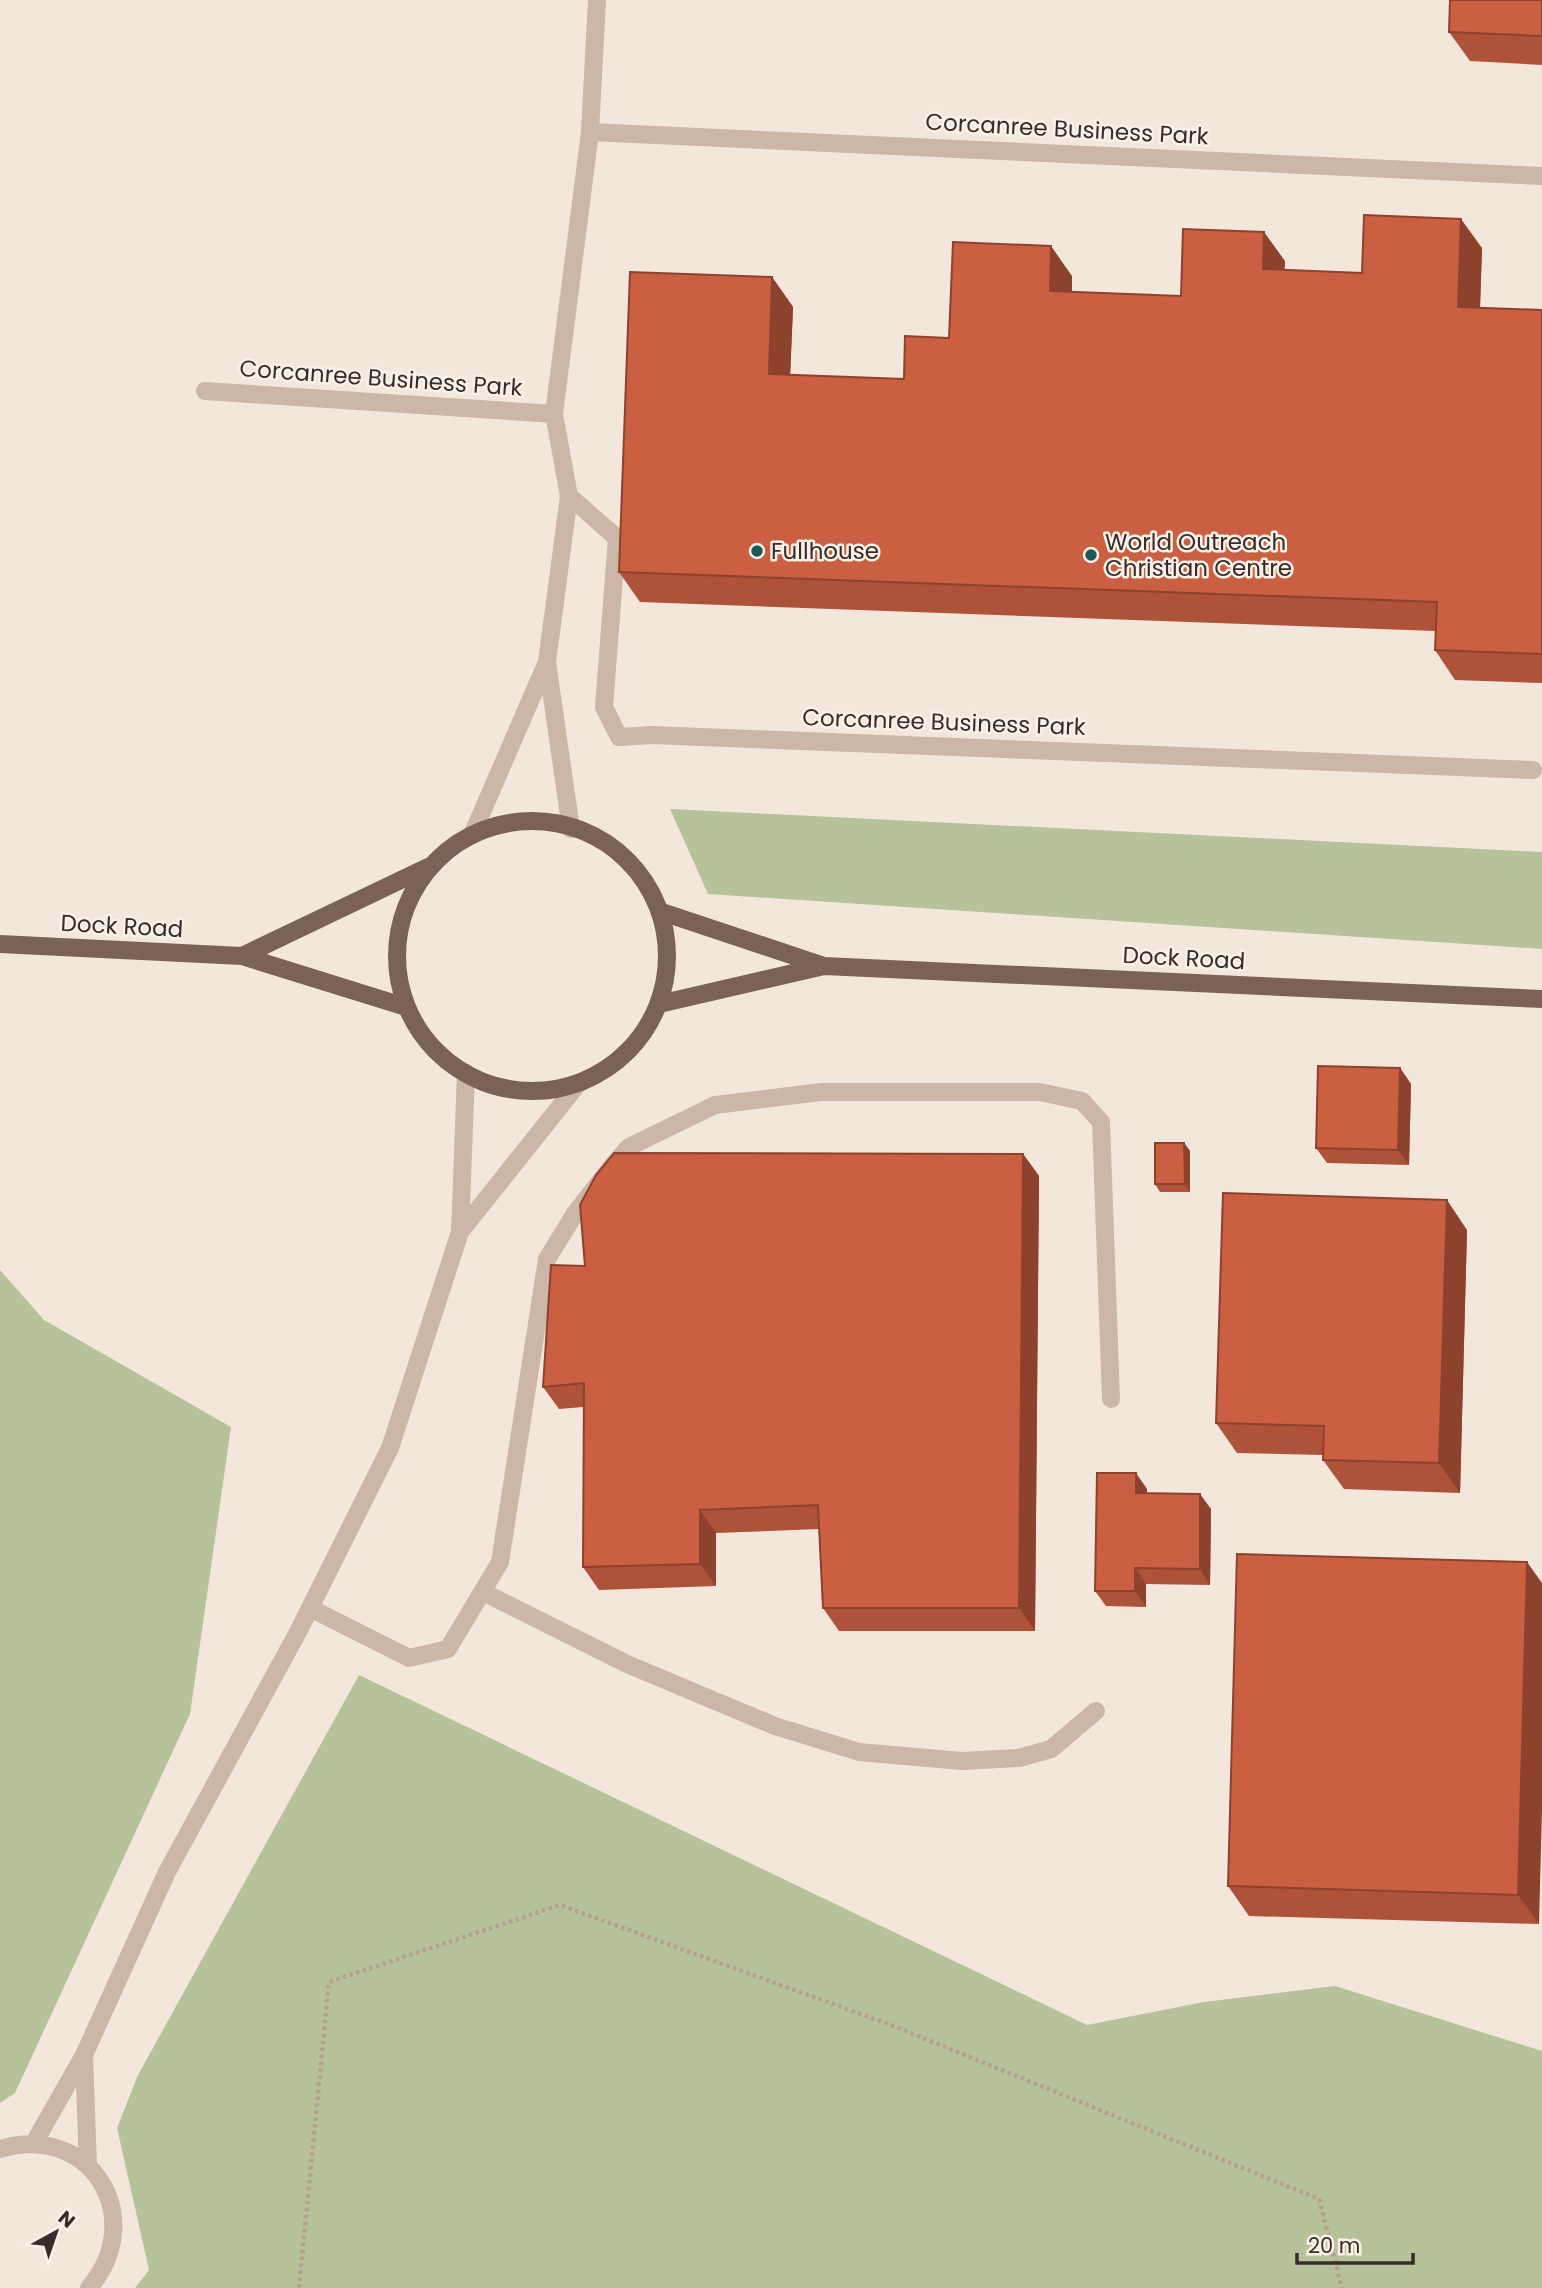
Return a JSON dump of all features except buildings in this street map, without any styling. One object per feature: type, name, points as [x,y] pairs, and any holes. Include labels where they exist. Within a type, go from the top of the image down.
[{"type":"main road","points":[[520,822],[547,823],[571,829],[597,840],[624,860],[646,883],[662,912],[667,931],[668,957],[659,1004],[645,1032],[628,1054],[605,1071],[578,1084],[550,1089],[521,1091],[492,1084],[466,1073],[431,1045],[406,1007],[398,968],[397,933],[408,897],[444,851],[472,835],[520,822]]},
{"type":"main road","name":"Dock Road","points":[[242,957],[429,867]]},
{"type":"main road","name":"Dock Road","points":[[662,912],[824,966]]},
{"type":"main road","name":"Dock Road","points":[[0,944],[242,957],[406,1007]]},
{"type":"main road","name":"Dock Road","points":[[659,1004],[824,966],[1542,999]]},
{"type":"street","points":[[571,829],[547,662],[569,496],[554,414],[590,132],[597,0]]},
{"type":"street","name":"Corcanree Business Park","points":[[590,132],[1542,176]]},
{"type":"street","name":"Corcanree Business Park","points":[[205,391],[554,414]]},
{"type":"street","name":"Corcanree Business Park","points":[[569,496],[617,538],[604,707],[620,737],[652,735],[1533,770]]},
{"type":"street","points":[[472,835],[547,662]]},
{"type":"street","points":[[34,2143],[84,2055],[167,1872],[310,1608],[390,1448],[460,1232],[466,1073]]},
{"type":"street","points":[[460,1232],[578,1084]]},
{"type":"street","points":[[310,1608],[409,1658],[448,1649],[500,1562],[547,1259],[576,1212],[629,1147],[715,1105],[821,1092],[1040,1092],[1082,1101],[1101,1122],[1111,1399]]},
{"type":"street","points":[[483,1592],[627,1664],[775,1726],[859,1752],[962,1761],[1018,1758],[1051,1749],[1096,1712]]},
{"type":"street","points":[[84,2055],[88,2166]]},
{"type":"street","points":[[0,2149],[34,2143],[53,2147],[88,2166],[108,2194],[115,2227],[113,2244],[100,2275],[89,2288]]},
{"type":"path","points":[[299,2288],[329,1982],[560,1905],[891,2025],[1319,2199],[1342,2288]]},
{"type":"green space","points":[[670,809],[1542,852],[1542,949],[708,894]]},
{"type":"green space","points":[[0,1270],[44,1320],[231,1427],[190,1714],[15,2093],[0,2103]]},
{"type":"green space","points":[[359,1675],[1087,2025],[1204,2002],[1335,1986],[1542,2051],[1542,2288],[135,2288],[149,2270],[117,2128],[138,2075]]},
{"type":"place","name":"Fullhouse","points":[[757,551]]},
{"type":"place","name":"World Outreach Christian Centre","points":[[1091,555]]}]
